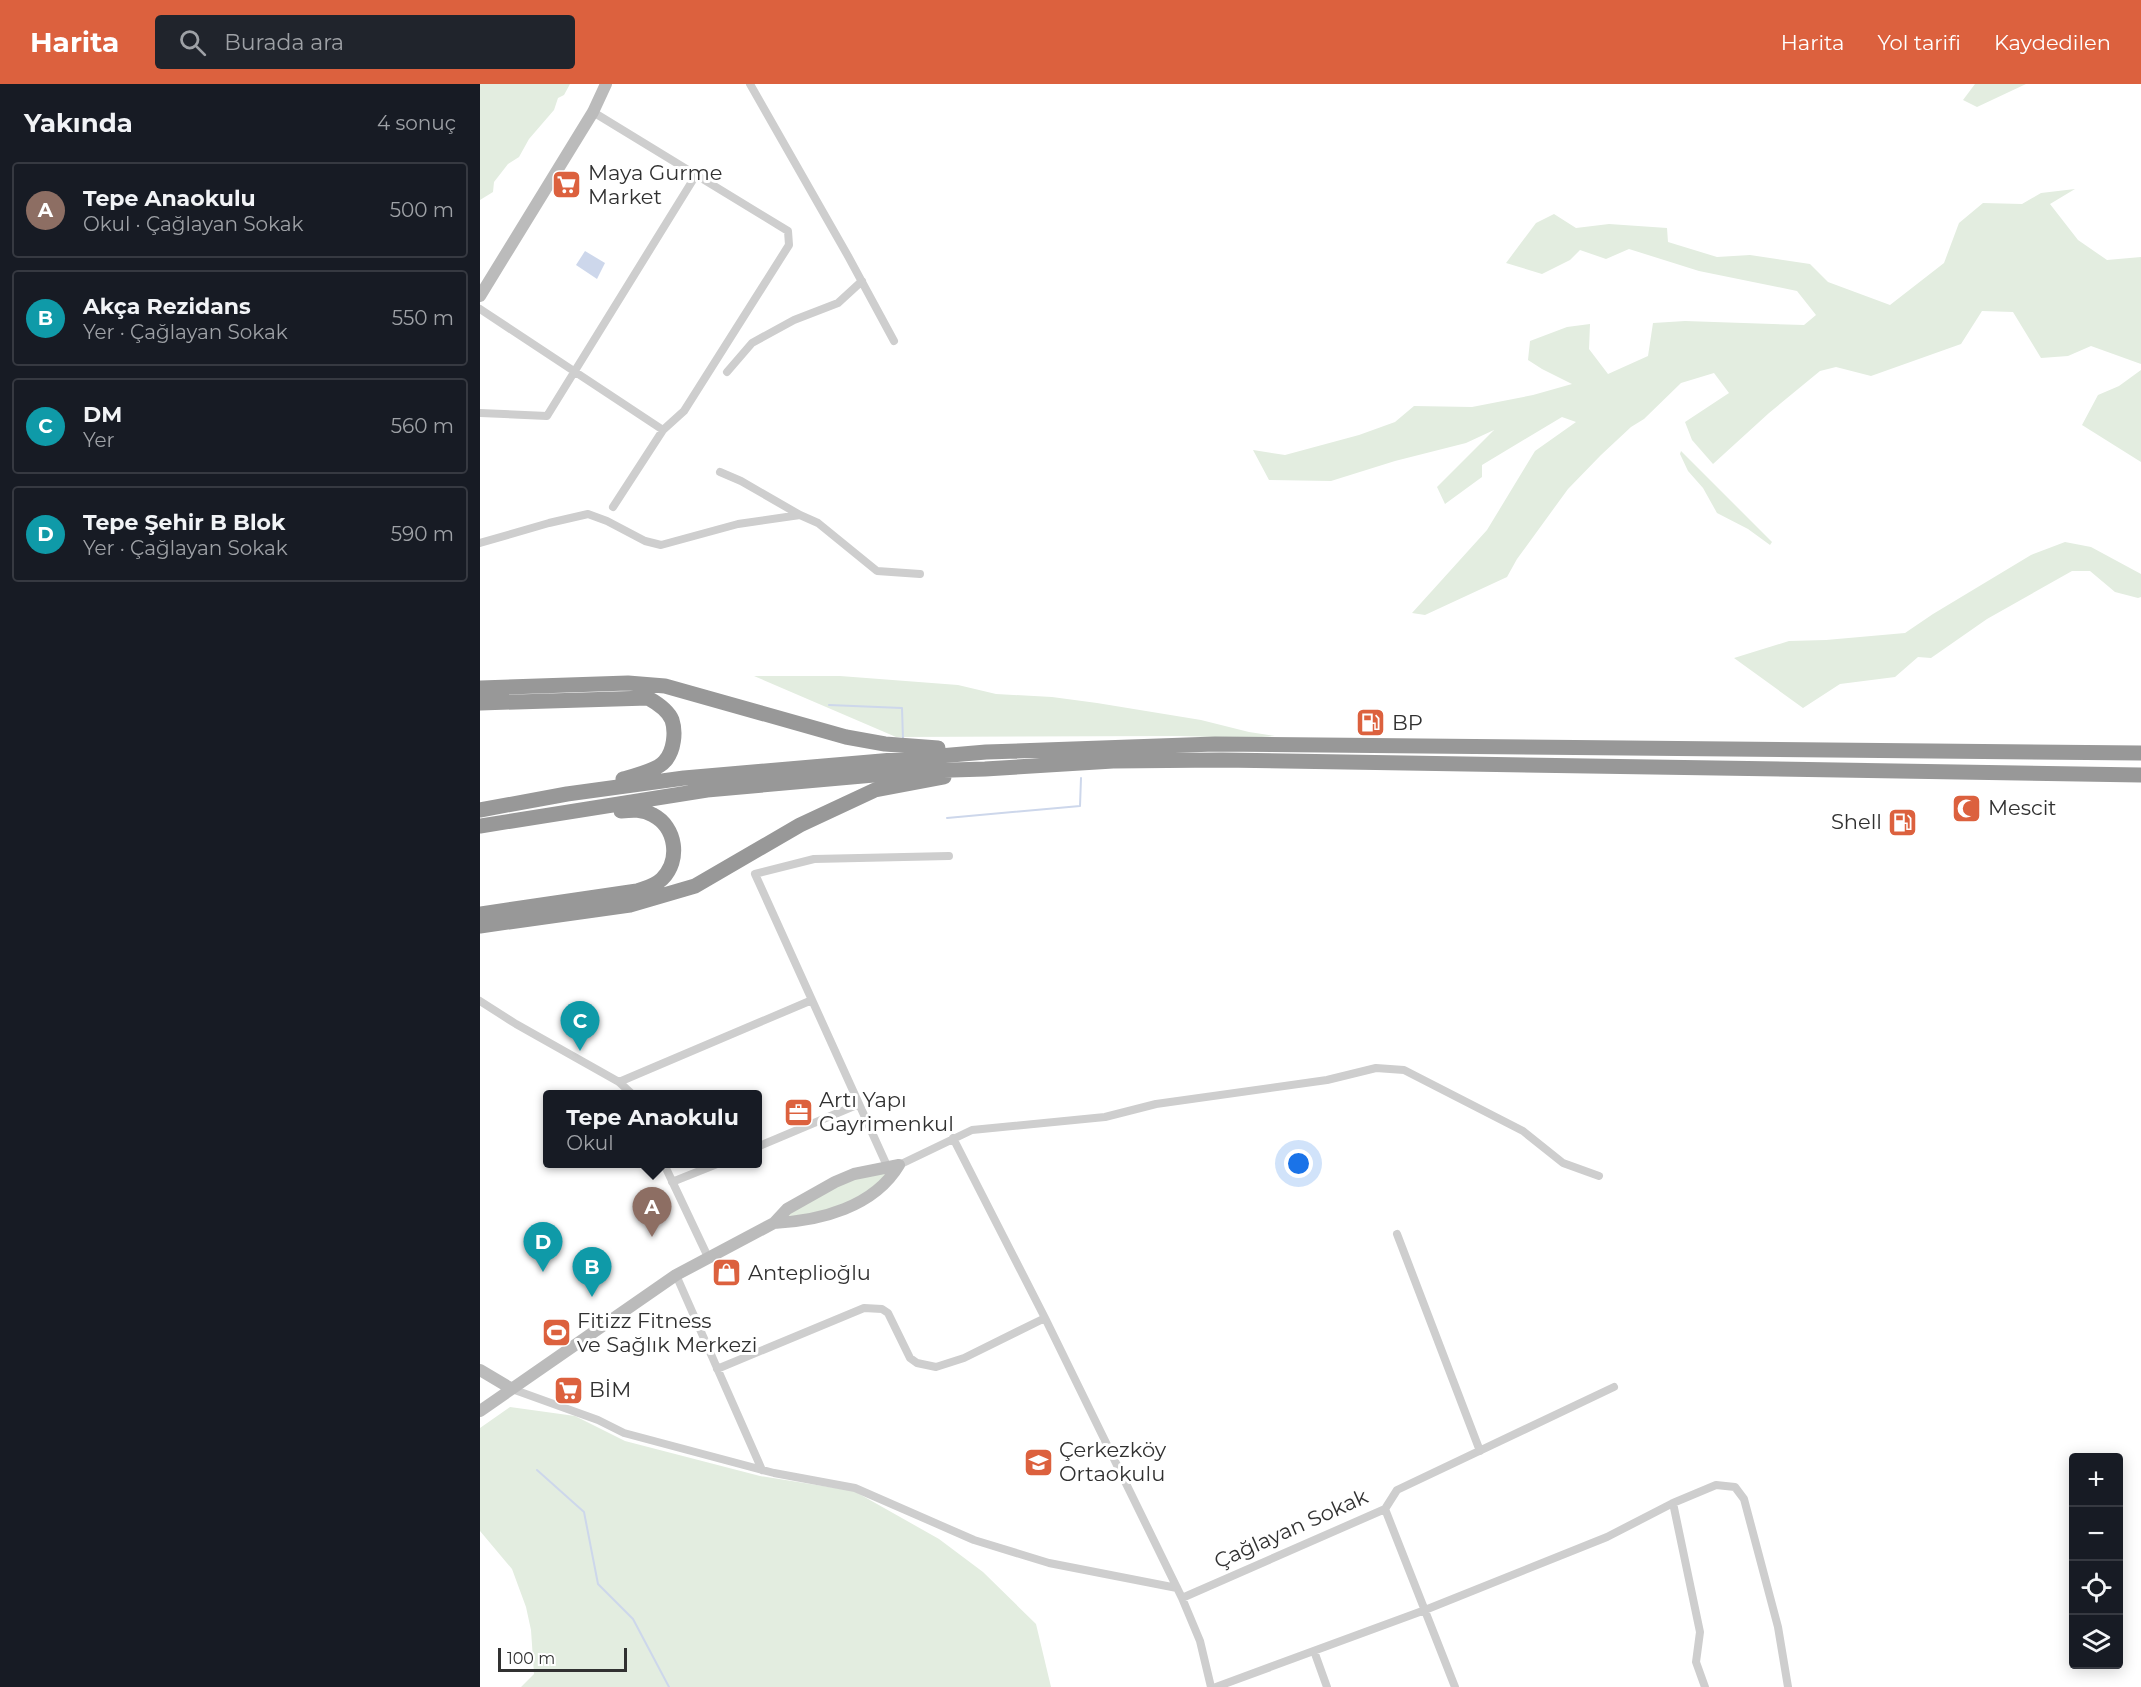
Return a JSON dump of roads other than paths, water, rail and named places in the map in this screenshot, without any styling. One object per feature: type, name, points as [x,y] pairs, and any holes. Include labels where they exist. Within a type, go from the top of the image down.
[{"type":"highway","points":[[480,688],[628,682],[665,686],[846,737],[885,744],[986,752]]},
{"type":"highway","points":[[480,703],[633,697],[648,698],[661,706],[672,720],[674,735],[672,750],[664,762],[639,775],[567,794]]},
{"type":"highway","points":[[480,810],[567,794],[754,771],[986,752],[1215,744],[2141,753]]},
{"type":"highway","points":[[480,826],[707,790],[920,771],[1113,761],[1222,760],[2141,776]]},
{"type":"highway","points":[[480,926],[630,905],[695,886],[800,825],[876,790],[985,769]]},
{"type":"highway","points":[[480,914],[637,891],[651,887],[663,878],[670,868],[674,855],[674,844],[667,828],[654,815],[640,810],[570,811]]},
{"type":"street","points":[[480,296],[593,112],[606,84]]},
{"type":"street","points":[[750,84],[894,341]]},
{"type":"street","points":[[593,112],[788,231],[789,246],[684,411],[663,430],[613,507]]},
{"type":"street","points":[[480,413],[547,416],[696,175]]},
{"type":"street","points":[[727,372],[752,343],[794,320],[838,303],[862,281]]},
{"type":"street","points":[[480,309],[663,430]]},
{"type":"street","points":[[720,472],[741,481],[818,524],[877,571],[920,574]]},
{"type":"street","points":[[480,543],[588,514],[608,520],[645,541],[661,545],[738,524],[800,516]]},
{"type":"street","points":[[774,1223],[813,1219],[854,1206],[894,1175],[894,1166],[859,1104],[755,874],[814,859],[949,856]]},
{"type":"street","points":[[619,1082],[812,1000]]},
{"type":"street","points":[[480,1001],[619,1082],[627,1090]]},
{"type":"street","points":[[480,1411],[676,1275],[774,1223],[787,1209],[835,1182],[854,1174],[894,1166],[972,1130],[1105,1117],[1156,1104],[1327,1080],[1376,1068],[1404,1070],[1523,1131],[1563,1163],[1599,1176]]},
{"type":"street","points":[[762,1145],[859,1104]]},
{"type":"street","points":[[954,1138],[1182,1598],[1200,1641],[1211,1687]]},
{"type":"street","points":[[666,1168],[708,1257]]},
{"type":"street","points":[[672,1182],[707,1168]]},
{"type":"street","points":[[1397,1234],[1480,1451]]},
{"type":"street","points":[[676,1275],[762,1470]]},
{"type":"street","points":[[717,1369],[864,1308],[882,1309],[888,1313],[910,1358],[917,1363],[936,1367],[964,1358],[1045,1318]]},
{"type":"street","points":[[480,1370],[512,1389],[598,1420],[624,1433],[762,1470],[855,1488],[974,1540],[1049,1563],[1177,1588]]},
{"type":"street","points":[[1385,1509],[1397,1490],[1614,1387]]},
{"type":"street","points":[[1126,1485],[1136,1481]]},
{"type":"street","points":[[1216,1687],[1425,1610],[1606,1537],[1673,1503],[1716,1485],[1735,1486],[1744,1499],[1778,1627],[1788,1687]]},
{"type":"street","points":[[1673,1503],[1700,1632],[1696,1662],[1705,1687]]},
{"type":"street","name":"Çağlayan Sokak","points":[[1182,1598],[1385,1509],[1455,1687]]},
{"type":"street","points":[[1314,1651],[1327,1687]]},
{"type":"water","points":[[585,251],[605,263],[597,279],[576,265]]},
{"type":"waterway","points":[[829,705],[902,708],[903,739]]},
{"type":"waterway","points":[[947,818],[1080,806],[1081,778]]},
{"type":"waterway","points":[[537,1470],[584,1512],[598,1584],[633,1619],[669,1687]]},
{"type":"place","name":"Maya Gurme Market","points":[[567,185]]},
{"type":"place","name":"BP","points":[[1371,723]]},
{"type":"place","name":"Mescit","points":[[1967,808]]},
{"type":"place","name":"Shell","points":[[1903,822]]},
{"type":"place","name":"DM","points":[[580,1051]]},
{"type":"place","name":"Artı Yapı Gayrimenkul","points":[[798,1112]]},
{"type":"place","name":"Tepe Anaokulu","points":[[652,1237]]},
{"type":"place","name":"Tepe Şehir B Blok","points":[[543,1272]]},
{"type":"place","name":"Anteplioğlu","points":[[727,1273]]},
{"type":"place","name":"Akça Rezidans","points":[[592,1297]]},
{"type":"place","name":"Fitizz Fitness ve Sağlık Merkezi","points":[[556,1333]]},
{"type":"place","name":"BİM","points":[[568,1390]]},
{"type":"place","name":"Çerkezköy Ortaokulu","points":[[1038,1462]]}]
